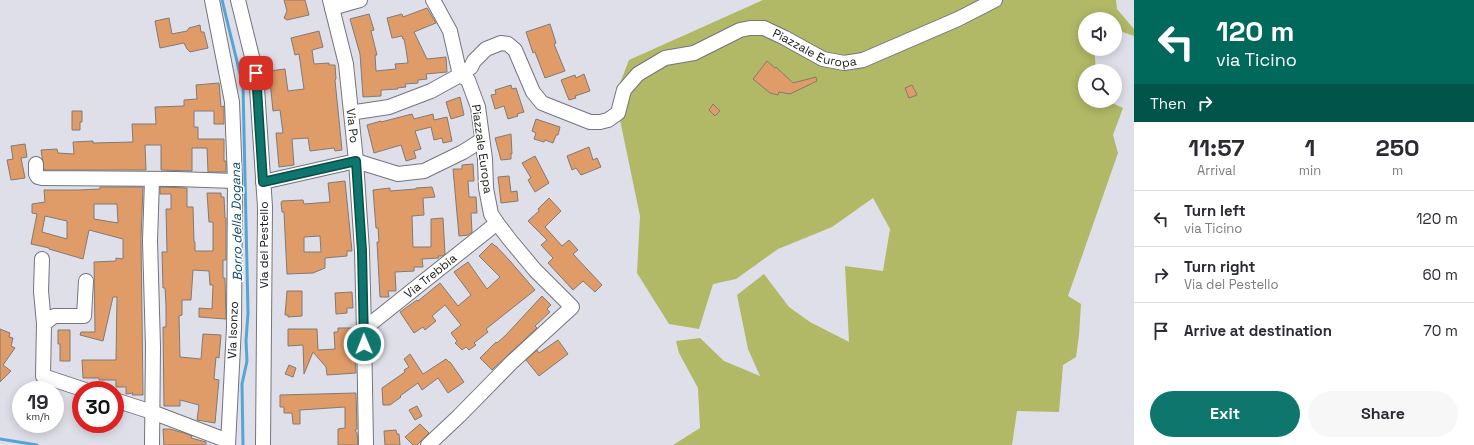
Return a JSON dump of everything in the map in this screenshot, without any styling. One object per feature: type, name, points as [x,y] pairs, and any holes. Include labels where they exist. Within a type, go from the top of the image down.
[{"type":"street","name":"Via Isonzo","points":[[212,0],[232,102],[235,182],[234,327],[228,443]]},
{"type":"street","name":"Via del Pestello","points":[[238,0],[256,73],[265,208],[263,445]]},
{"type":"street","points":[[331,4],[360,0]]},
{"type":"street","points":[[351,110],[356,112],[389,107],[431,91],[460,74],[450,31],[433,0]]},
{"type":"street","name":"Piazzale Europa","points":[[428,445],[518,357],[572,307],[536,270],[491,214],[486,188],[485,159],[478,107],[468,80],[460,74],[472,67],[474,61],[486,49],[501,43],[508,44],[515,50],[533,92],[542,103],[590,122],[600,122],[608,120],[618,112],[624,90],[638,74],[665,58],[694,53],[740,30],[764,28],[823,59],[844,63],[864,60],[958,19],[995,0]]},
{"type":"street","name":"Via Po","points":[[331,4],[346,64],[356,161],[362,251],[366,445]]},
{"type":"street","points":[[263,182],[356,161],[398,174],[424,171],[463,152],[482,140]]},
{"type":"street","points":[[36,164],[36,174],[38,177],[42,178],[235,182]]},
{"type":"street","points":[[152,180],[150,240],[153,347],[152,445]]},
{"type":"street","name":"Via Trebbia","points":[[364,329],[497,223]]},
{"type":"street","points":[[42,259],[41,291],[44,324],[43,376],[72,386]]},
{"type":"street","points":[[44,324],[54,316],[84,316],[86,281]]},
{"type":"street","points":[[124,403],[152,412],[228,443]]},
{"type":"green space","points":[[763,0],[1116,0],[1117,9],[1120,12],[1078,12],[1078,56],[1095,56],[1096,64],[1078,64],[1078,108],[1123,108],[1113,135],[1118,153],[1068,296],[1081,304],[1079,335],[1076,357],[1063,365],[1059,412],[1017,411],[1012,445],[673,445],[700,428],[698,388],[679,353],[676,341],[700,338],[724,361],[760,376],[748,349],[737,295],[764,274],[789,307],[810,322],[849,342],[845,266],[883,271],[890,229],[873,198],[832,227],[778,249],[736,279],[713,284],[699,329],[669,324],[637,273],[640,216],[615,96],[629,60]]},
{"type":"green space","points":[[1122,15],[1134,29],[1134,36],[1122,32]]},
{"type":"building","points":[[284,0],[305,0],[309,15],[287,20],[284,18],[287,11]]},
{"type":"building","points":[[427,8],[436,23],[414,32],[427,59],[446,57],[447,72],[426,74],[427,79],[418,80],[418,83],[405,84],[406,87],[381,90],[381,96],[363,97],[360,54],[350,19],[369,14],[374,30],[371,31],[377,55],[375,55],[376,71],[396,69],[395,64],[408,63],[406,49],[402,36],[392,38],[387,18],[402,14],[403,17]]},
{"type":"building","points":[[169,18],[172,34],[187,31],[189,28],[200,25],[201,32],[204,32],[208,48],[190,52],[184,43],[160,48],[155,21]]},
{"type":"building","points":[[550,24],[556,43],[554,44],[565,71],[545,78],[535,52],[533,53],[526,32]]},
{"type":"building","points":[[319,31],[323,47],[312,50],[314,64],[329,63],[329,65],[335,65],[335,80],[342,150],[335,151],[334,148],[310,151],[308,138],[292,139],[294,165],[279,167],[276,133],[283,133],[280,110],[273,111],[269,71],[285,69],[288,91],[304,89],[299,54],[295,55],[291,38]]},
{"type":"building","points":[[767,61],[775,68],[776,67],[793,83],[816,77],[817,81],[790,94],[779,92],[778,95],[770,93],[753,79]]},
{"type":"building","points":[[584,74],[590,91],[575,96],[576,98],[569,100],[561,80],[575,75],[576,78]]},
{"type":"building","points":[[219,83],[221,107],[224,106],[224,124],[214,124],[214,111],[194,111],[194,127],[198,127],[198,139],[224,139],[224,161],[226,161],[226,172],[208,172],[207,148],[192,148],[192,171],[161,170],[161,145],[145,145],[146,170],[44,170],[41,150],[57,149],[58,153],[74,154],[73,142],[133,142],[132,124],[156,124],[155,107],[184,106],[184,100],[197,99],[196,85]]},
{"type":"building","points":[[511,85],[512,89],[516,88],[524,112],[517,114],[518,116],[508,119],[504,106],[495,109],[491,95],[496,94],[495,90]]},
{"type":"building","points":[[912,85],[917,95],[909,98],[905,88]]},
{"type":"building","points":[[460,97],[464,115],[451,119],[446,102]]},
{"type":"building","points":[[713,104],[720,111],[715,116],[709,110]]},
{"type":"building","points":[[72,111],[82,111],[80,130],[72,130]]},
{"type":"building","points":[[412,114],[414,119],[433,114],[434,120],[447,117],[452,141],[443,143],[442,138],[434,140],[431,127],[415,131],[421,149],[414,151],[416,158],[406,161],[401,145],[374,153],[367,125]]},
{"type":"building","points":[[536,119],[560,127],[558,135],[556,135],[553,143],[545,140],[544,142],[534,139],[536,133],[532,131]]},
{"type":"building","points":[[511,134],[511,159],[501,160],[495,138]]},
{"type":"building","points":[[25,144],[27,157],[21,158],[25,178],[11,180],[7,160],[13,159],[11,146]]},
{"type":"building","points":[[589,147],[593,160],[597,158],[601,167],[581,175],[576,168],[572,170],[567,156]]},
{"type":"building","points":[[535,156],[549,183],[535,192],[528,180],[531,178],[522,163]]},
{"type":"building","points":[[473,164],[474,181],[468,181],[469,197],[476,197],[477,213],[471,213],[472,232],[468,235],[459,236],[453,169],[462,169],[462,165]]},
{"type":"building","points":[[509,176],[511,192],[517,191],[518,201],[501,203],[498,177]]},
{"type":"building","points":[[345,181],[352,251],[347,251],[347,256],[325,258],[325,268],[313,273],[287,274],[284,212],[282,212],[281,203],[282,201],[303,200],[304,204],[330,202],[328,183]],"holes":[[[320,236],[321,252],[304,252],[304,237]]]},
{"type":"building","points":[[100,187],[143,187],[141,238],[143,395],[132,395],[133,393],[126,394],[124,381],[83,378],[82,360],[116,360],[117,297],[113,297],[103,341],[80,335],[81,332],[95,332],[94,262],[116,261],[116,258],[123,259],[123,239],[89,230],[83,259],[31,244],[37,214],[32,213],[32,204],[45,202],[44,190],[100,189]],"holes":[[[94,204],[117,204],[118,223],[94,219]],[[45,216],[67,221],[67,239],[42,232]]]},
{"type":"building","points":[[160,187],[187,188],[187,207],[193,207],[195,251],[213,251],[213,222],[209,222],[207,193],[221,193],[221,197],[224,197],[226,218],[226,260],[223,260],[223,278],[225,278],[226,319],[199,317],[199,308],[212,309],[213,285],[210,285],[209,271],[193,270],[191,300],[182,300],[182,315],[179,316],[180,357],[201,359],[203,334],[221,335],[219,358],[216,357],[214,379],[219,380],[215,423],[197,420],[199,405],[180,400],[180,406],[164,406],[163,327],[166,327],[166,305],[165,288],[163,288],[162,252],[167,252],[166,209],[171,209],[171,194],[160,194]]},
{"type":"building","points":[[432,187],[435,197],[423,198],[424,215],[412,216],[413,247],[431,247],[431,219],[443,218],[445,254],[438,256],[439,258],[422,259],[423,267],[414,267],[414,271],[395,272],[396,291],[388,291],[389,297],[380,297],[377,242],[379,242],[378,228],[376,228],[373,190],[390,188],[390,191]]},
{"type":"building","points":[[549,198],[561,211],[545,227],[562,246],[569,240],[578,250],[573,254],[602,285],[595,292],[583,281],[573,290],[548,263],[553,258],[541,245],[547,240],[528,221],[539,211],[538,209]]},
{"type":"building","points":[[492,243],[535,290],[486,329],[488,332],[474,343],[476,345],[469,350],[466,347],[462,350],[455,343],[457,341],[451,333],[461,325],[445,305],[432,316],[436,321],[425,330],[423,327],[414,333],[400,312],[417,300],[418,301],[440,283],[458,306],[471,295],[454,272],[468,262],[487,289],[500,277],[479,256]]},
{"type":"building","points":[[287,291],[302,291],[302,316],[288,317],[288,315],[285,315]]},
{"type":"building","points":[[352,292],[353,308],[347,308],[347,313],[336,314],[335,293]]},
{"type":"building","points":[[542,296],[551,305],[547,309],[550,312],[535,326],[537,328],[492,370],[480,358],[496,342],[497,343],[506,335]]},
{"type":"building","points":[[338,328],[354,328],[356,373],[327,375],[326,367],[313,352],[304,374],[303,345],[288,346],[288,329],[317,329],[318,350],[335,349],[334,332],[338,332]]},
{"type":"building","points":[[0,329],[10,333],[9,337],[13,338],[11,346],[15,348],[3,365],[11,371],[0,382]]},
{"type":"building","points":[[58,330],[70,330],[70,361],[60,361]]},
{"type":"building","points":[[558,340],[568,354],[539,376],[526,360],[537,350],[539,353]]},
{"type":"building","points":[[410,354],[423,374],[446,359],[450,362],[464,382],[448,393],[438,378],[422,390],[418,383],[390,405],[383,405],[382,388],[405,372],[404,370],[409,367],[404,359]]},
{"type":"building","points":[[289,365],[296,368],[293,377],[285,374]]},
{"type":"building","points":[[356,393],[357,429],[355,430],[357,433],[358,445],[338,445],[338,429],[345,428],[345,407],[300,410],[300,424],[293,424],[292,413],[284,413],[284,407],[280,407],[280,395]]},
{"type":"building","points":[[417,406],[422,416],[415,420],[409,410]]},
{"type":"building","points":[[420,424],[429,433],[417,445],[413,445],[405,437]]},
{"type":"building","points":[[163,429],[170,429],[184,433],[192,436],[191,438],[206,442],[206,445],[164,445]]},
{"type":"building","points":[[396,430],[397,434],[399,434],[400,445],[385,445],[384,431]]},
{"type":"waterway","name":"Borro della Dogana","points":[[222,0],[243,86],[248,313],[246,341],[247,361],[242,384],[243,445]]},
{"type":"waterway","points":[[0,439],[37,445]]},
{"type":"route","points":[[256,73],[263,182],[356,161],[362,251],[364,344]]}]
